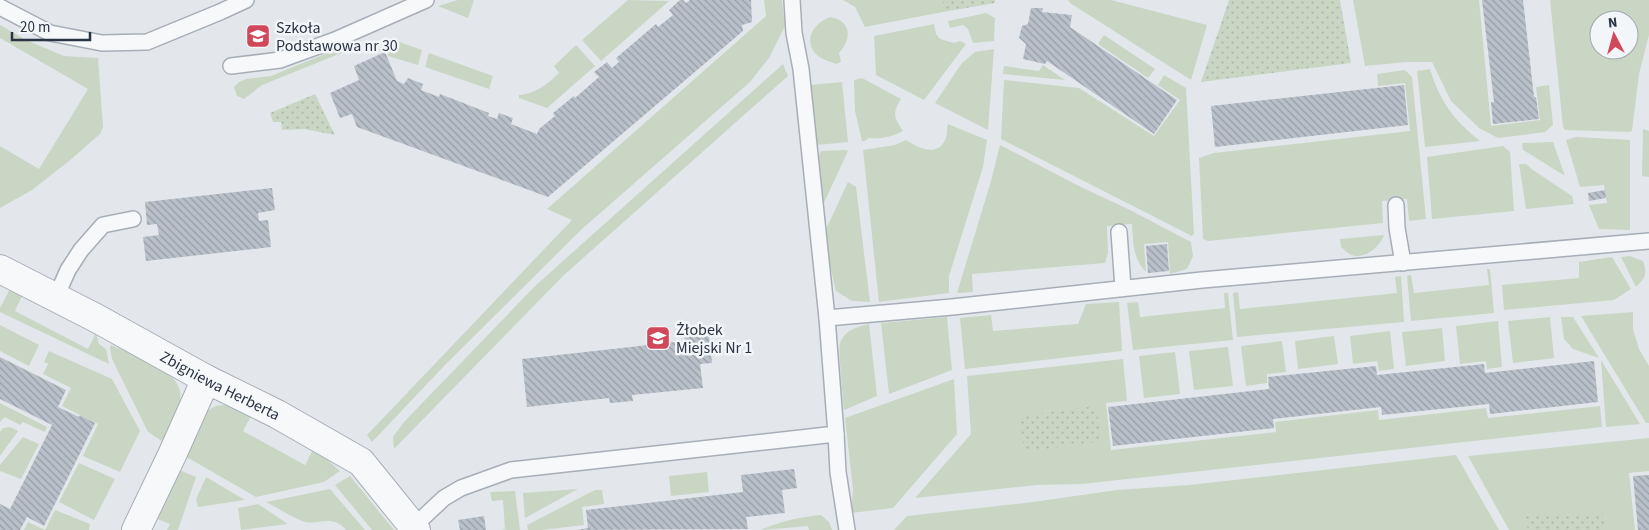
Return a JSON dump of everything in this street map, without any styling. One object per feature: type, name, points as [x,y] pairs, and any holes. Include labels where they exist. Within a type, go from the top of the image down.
[{"type":"street","name":"Zbigniewa Herberta","points":[[0,269],[56,297],[206,379],[277,414],[361,462],[415,528]]},
{"type":"street","points":[[136,530],[206,379]]},
{"type":"lane","points":[[0,7],[50,32],[102,43],[127,43],[147,42],[246,0]]},
{"type":"lane","points":[[231,66],[280,60],[335,40],[426,0]]},
{"type":"lane","points":[[792,0],[794,34],[801,69],[827,318],[838,472],[847,530]]},
{"type":"lane","points":[[1396,205],[1397,228],[1403,263]]},
{"type":"lane","points":[[56,297],[68,270],[81,250],[103,225],[133,219]]},
{"type":"lane","points":[[1119,232],[1123,288]]},
{"type":"lane","points":[[827,318],[933,309],[1123,288],[1649,241]]},
{"type":"lane","points":[[415,528],[444,498],[461,488],[511,470],[836,434]]},
{"type":"green space","points":[[458,0],[474,0],[468,18],[438,6]]},
{"type":"green space","points":[[628,0],[669,1],[601,61],[582,40]]},
{"type":"green space","points":[[764,0],[782,0],[785,26],[769,58],[750,82],[582,229],[445,365],[372,442],[367,435],[572,220],[547,209],[766,16]]},
{"type":"green space","points":[[843,0],[943,0],[943,12],[865,27],[855,7]]},
{"type":"green space","points":[[943,0],[995,0],[995,3],[943,12]]},
{"type":"green space","points":[[1068,0],[1111,0],[1207,25],[1191,80],[1070,3]]},
{"type":"green space","points":[[1229,0],[1340,0],[1351,63],[1201,82]]},
{"type":"green space","points":[[1353,0],[1479,0],[1491,126],[1540,120],[1536,87],[1549,85],[1553,125],[1545,132],[1498,138],[1479,128],[1451,101],[1432,62],[1406,62],[1365,66]]},
{"type":"green space","points":[[1550,0],[1649,0],[1649,35],[1639,74],[1632,131],[1565,130],[1563,127]]},
{"type":"green space","points":[[986,13],[995,18],[994,41],[973,43],[968,29],[963,25],[950,28],[948,21]]},
{"type":"green space","points":[[830,17],[843,22],[848,31],[846,42],[839,53],[841,62],[836,64],[819,57],[810,44],[810,38],[815,28],[819,23]]},
{"type":"green space","points":[[934,24],[936,34],[940,39],[954,43],[960,41],[966,44],[924,100],[876,75],[874,36]]},
{"type":"green space","points":[[0,25],[26,40],[64,56],[98,58],[103,127],[100,134],[69,161],[32,190],[0,208],[0,146],[39,169],[88,89],[0,38]]},
{"type":"green space","points":[[1104,35],[1155,69],[1148,78],[1098,44]]},
{"type":"green space","points":[[391,39],[422,50],[418,65],[388,56]]},
{"type":"green space","points":[[347,45],[349,50],[262,85],[244,99],[237,96],[234,87],[239,82],[246,79],[271,76]]},
{"type":"green space","points":[[576,45],[595,66],[547,108],[519,98],[519,95],[546,85],[555,77],[559,73],[554,66]]},
{"type":"green space","points":[[994,49],[988,130],[935,103],[962,63],[975,52]]},
{"type":"green space","points":[[429,53],[493,76],[489,89],[425,67]]},
{"type":"green space","points":[[783,64],[788,76],[564,275],[394,449],[393,437],[404,422],[534,287]]},
{"type":"green space","points":[[1043,65],[1065,80],[1003,74],[1004,66],[1039,71]]},
{"type":"green space","points":[[1430,69],[1438,91],[1449,110],[1480,141],[1425,147],[1417,71]]},
{"type":"green space","points":[[1405,70],[1412,77],[1426,219],[1409,221],[1407,199],[1382,201],[1383,223],[1208,241],[1203,239],[1199,158],[1214,153],[1410,131],[1405,83],[1378,86],[1377,74]]},
{"type":"green space","points":[[1164,75],[1186,88],[1194,234],[1192,236],[1001,139],[1004,80],[1079,88],[1154,136],[1180,100],[1158,85]]},
{"type":"green space","points":[[862,78],[901,99],[896,108],[895,115],[903,131],[891,136],[869,138],[862,141],[855,111],[854,80]]},
{"type":"green space","points":[[842,82],[848,142],[817,145],[810,85]]},
{"type":"green space","points":[[315,94],[335,135],[304,129],[282,130],[281,122],[273,122],[270,113]]},
{"type":"green space","points":[[948,124],[987,140],[983,167],[949,276],[949,293],[879,302],[863,150],[895,145],[906,140],[921,148],[937,149],[946,138]]},
{"type":"green space","points":[[1643,129],[1649,131],[1649,177],[1642,176]]},
{"type":"green space","points":[[1576,137],[1630,140],[1630,230],[1599,229],[1589,205],[1607,203],[1604,185],[1580,187],[1566,140]]},
{"type":"green space","points":[[1553,142],[1565,176],[1523,150],[1522,143]]},
{"type":"green space","points":[[1000,145],[1191,242],[1193,256],[1187,269],[1170,274],[1168,242],[1144,244],[1146,272],[1136,256],[1132,224],[1107,226],[1108,253],[1105,263],[972,274],[973,292],[957,293]]},
{"type":"green space","points":[[1503,146],[1510,152],[1514,211],[1432,219],[1427,157]]},
{"type":"green space","points":[[821,151],[848,151],[822,207],[818,157]]},
{"type":"green space","points":[[1519,164],[1526,164],[1572,196],[1574,204],[1526,209]]},
{"type":"green space","points":[[848,182],[856,187],[870,302],[852,301],[836,291],[823,236]]},
{"type":"green space","points":[[1384,235],[1376,247],[1364,255],[1355,256],[1349,254],[1341,247],[1340,239]]},
{"type":"green space","points":[[1630,256],[1643,261],[1645,269],[1643,278],[1636,287],[1621,257]]},
{"type":"green space","points":[[1612,257],[1631,289],[1614,300],[1504,310],[1502,285],[1579,278],[1579,262]]},
{"type":"green space","points":[[1487,269],[1490,269],[1494,313],[1411,321],[1407,276],[1411,275],[1414,293],[1489,285]]},
{"type":"green space","points":[[1401,276],[1404,322],[1237,337],[1233,293],[1238,292],[1240,309],[1397,293],[1395,277]]},
{"type":"green space","points":[[10,289],[22,296],[15,311],[88,349],[96,333],[99,344],[106,349],[109,364],[0,312],[0,308]]},
{"type":"green space","points":[[1224,293],[1228,293],[1233,340],[1133,350],[1127,303],[1138,302],[1140,317],[1225,308]]},
{"type":"green space","points":[[1119,302],[1122,351],[965,369],[960,318],[991,315],[993,331],[1078,324],[1086,304]]},
{"type":"green space","points":[[1633,312],[1633,329],[1639,349],[1649,366],[1649,423],[1646,423],[1581,316]]},
{"type":"green space","points":[[947,317],[952,370],[889,394],[881,323]]},
{"type":"green space","points":[[1550,317],[1554,358],[1513,363],[1508,321]]},
{"type":"green space","points":[[1561,317],[1573,317],[1599,358],[1573,349],[1564,339]]},
{"type":"green space","points":[[1498,321],[1502,367],[1487,369],[1486,361],[1460,364],[1456,326]]},
{"type":"green space","points":[[869,324],[877,396],[844,410],[840,343],[848,332]]},
{"type":"green space","points":[[0,325],[39,345],[29,366],[0,351]]},
{"type":"green space","points":[[1442,328],[1445,361],[1406,366],[1402,332]]},
{"type":"green space","points":[[1390,331],[1394,369],[1379,371],[1377,361],[1353,364],[1350,336]]},
{"type":"green space","points":[[1334,336],[1338,364],[1298,369],[1295,341]]},
{"type":"green space","points":[[1282,341],[1286,372],[1267,374],[1267,383],[1246,386],[1241,346]]},
{"type":"green space","points":[[111,345],[157,365],[175,381],[180,391],[179,407],[162,441],[148,432],[112,359]]},
{"type":"green space","points":[[1228,347],[1233,386],[1194,390],[1189,351]]},
{"type":"green space","points":[[49,351],[112,379],[140,431],[120,472],[83,456],[98,424],[62,406],[71,388],[43,374],[48,364],[44,362]]},
{"type":"green space","points":[[1175,352],[1180,394],[1144,398],[1139,356]]},
{"type":"green space","points":[[1123,359],[1127,401],[1106,403],[1111,450],[1276,432],[1275,422],[1378,410],[1379,420],[1486,408],[1488,418],[1600,406],[1602,427],[1082,484],[1038,485],[915,498],[971,434],[967,376]]},
{"type":"green space","points":[[1601,360],[1640,424],[1606,427]]},
{"type":"green space","points":[[954,379],[957,434],[893,508],[851,513],[853,489],[845,418]]},
{"type":"green space","points":[[0,403],[47,427],[45,432],[23,422],[20,425],[5,417],[0,422]]},
{"type":"green space","points":[[215,406],[237,406],[252,414],[243,431],[305,465],[314,448],[340,471],[324,482],[256,497],[183,455],[203,416]]},
{"type":"green space","points":[[1096,406],[1102,441],[1024,452],[1020,416]]},
{"type":"green space","points":[[10,427],[18,431],[0,456],[0,432],[3,428]]},
{"type":"green space","points":[[23,437],[39,444],[21,479],[0,471],[0,465]]},
{"type":"green space","points":[[1649,438],[1649,471],[1629,473],[1635,530],[1509,530],[1468,456]]},
{"type":"green space","points":[[1456,455],[1499,530],[894,530],[907,516],[1033,502],[1117,490],[1189,485]]},
{"type":"green space","points":[[79,463],[115,479],[94,520],[59,502]]},
{"type":"green space","points":[[177,469],[196,477],[178,530],[167,530],[170,524],[155,518]]},
{"type":"green space","points":[[707,472],[709,492],[671,496],[669,476]]},
{"type":"green space","points":[[350,476],[394,530],[372,530],[335,485]]},
{"type":"green space","points":[[206,477],[245,500],[198,507],[196,499]]},
{"type":"green space","points":[[330,489],[365,530],[346,530],[336,522],[331,521],[305,522],[266,502]]},
{"type":"green space","points":[[578,489],[525,518],[523,493]]},
{"type":"green space","points":[[595,490],[602,490],[604,504],[582,507],[584,525],[528,530],[527,525]]},
{"type":"green space","points":[[515,491],[520,530],[501,530],[505,529],[503,500],[492,501],[490,492]]},
{"type":"green space","points":[[258,504],[288,524],[241,530],[238,508]]},
{"type":"green space","points":[[55,510],[90,524],[89,530],[45,530]]},
{"type":"green space","points":[[1603,513],[1605,530],[1528,530],[1525,516]]},
{"type":"green space","points":[[821,515],[829,522],[832,530],[809,530],[808,526],[761,530],[790,520]]},
{"type":"green space","points":[[28,522],[45,530],[24,530]]},
{"type":"building","points":[[680,0],[686,3],[690,0],[751,0],[752,22],[742,25],[743,31],[548,197],[357,127],[352,114],[340,118],[330,93],[359,80],[354,66],[385,52],[397,81],[404,84],[408,78],[423,84],[421,90],[439,97],[440,94],[489,113],[488,116],[497,119],[499,113],[513,118],[511,124],[537,134],[539,129],[555,116],[553,113],[574,96],[575,98],[599,77],[594,72],[607,62],[612,68],[619,62],[616,58],[656,24],[658,27],[673,15],[669,10]]},
{"type":"building","points":[[1482,0],[1523,0],[1534,97],[1536,97],[1539,119],[1493,124],[1491,102],[1494,102]]},
{"type":"building","points":[[1031,8],[1043,8],[1042,12],[1072,15],[1070,27],[1177,100],[1154,134],[1047,61],[1045,64],[1023,59],[1026,44],[1019,38],[1022,26],[1028,24]]},
{"type":"building","points":[[1404,85],[1408,125],[1215,147],[1211,106]]},
{"type":"building","points":[[272,188],[275,210],[258,213],[259,221],[268,220],[271,247],[146,261],[143,237],[159,235],[157,224],[147,225],[145,202]]},
{"type":"building","points":[[1605,190],[1606,198],[1589,201],[1588,193]]},
{"type":"building","points":[[1167,244],[1169,271],[1148,273],[1146,246]]},
{"type":"building","points":[[708,327],[712,363],[700,364],[703,388],[632,395],[633,401],[610,403],[609,398],[527,407],[522,359],[685,341],[683,330]]},
{"type":"building","points":[[0,357],[66,390],[58,407],[95,423],[44,526],[27,517],[20,530],[0,530],[0,504],[10,509],[52,425],[0,399]]},
{"type":"building","points":[[1594,361],[1598,402],[1490,414],[1489,404],[1382,415],[1381,407],[1273,419],[1274,428],[1113,446],[1108,407],[1269,389],[1268,377],[1376,366],[1377,375],[1484,364],[1485,373]]},
{"type":"building","points":[[794,469],[797,488],[782,490],[785,513],[746,517],[748,529],[578,530],[588,528],[586,510],[743,492],[741,475]]},
{"type":"building","points":[[1649,475],[1649,530],[1638,530],[1633,476]]},
{"type":"building","points":[[484,516],[486,530],[460,530],[458,520]]},
{"type":"place","name":"Szkoła Podstawowa nr 30","points":[[258,36]]},
{"type":"place","name":"Żłobek Miejski Nr 1","points":[[658,338]]}]
